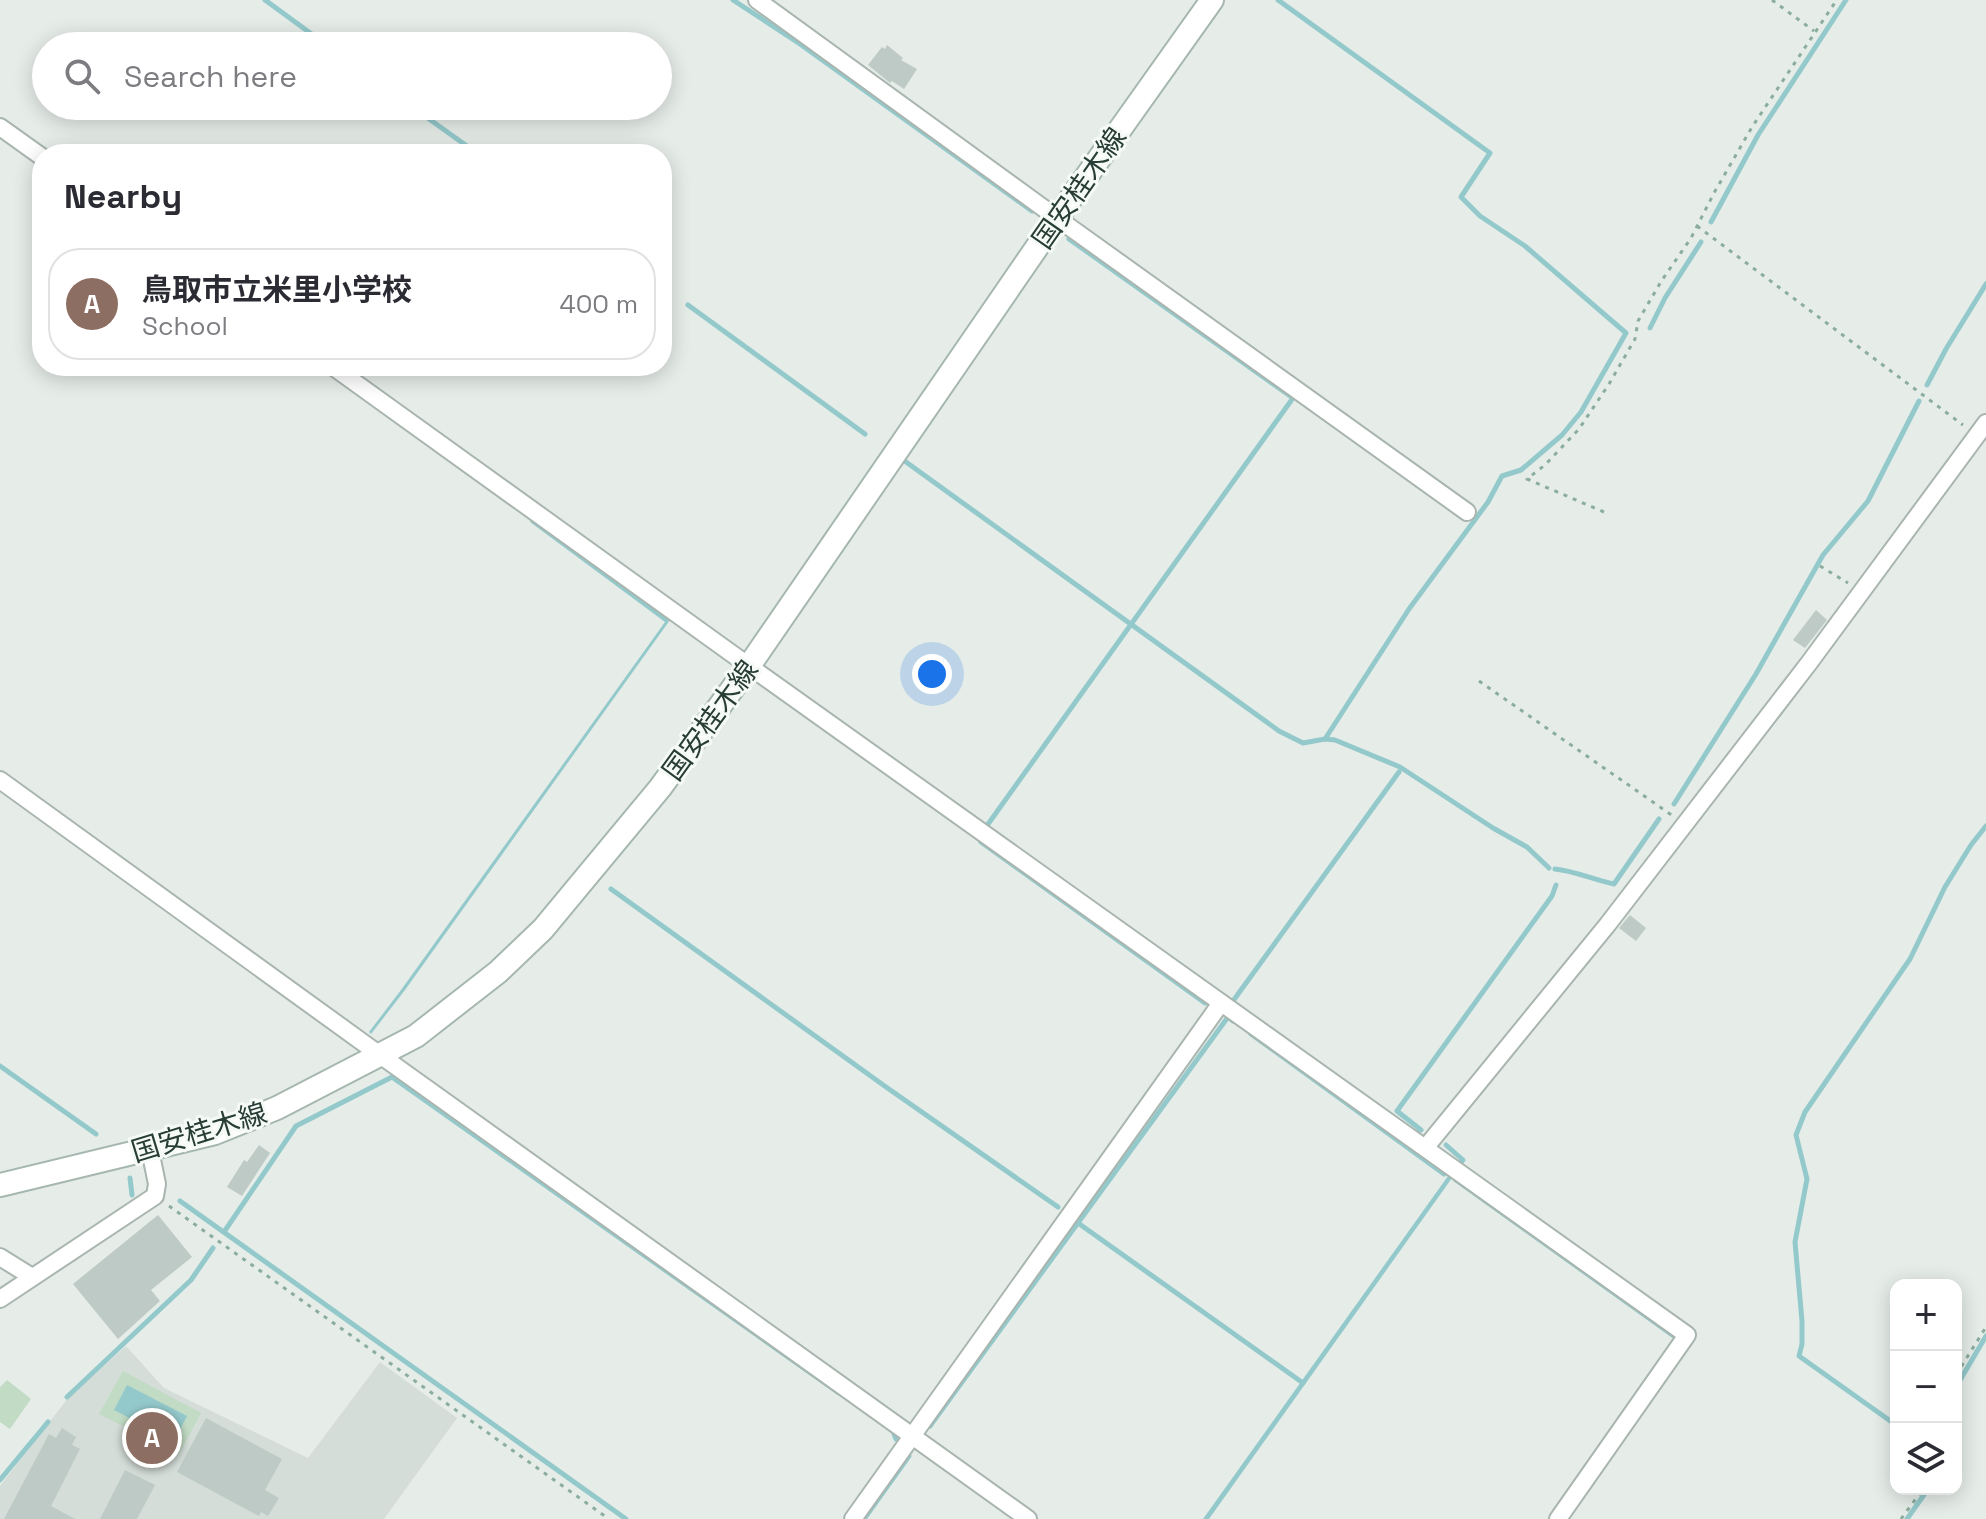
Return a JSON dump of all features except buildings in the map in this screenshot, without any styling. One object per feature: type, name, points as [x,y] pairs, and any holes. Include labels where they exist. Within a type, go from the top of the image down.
[{"type":"main road","name":"国安桂木線","points":[[0,1185],[215,1133],[277,1108],[416,1036],[498,972],[543,929],[660,788],[749,666],[1057,218],[1212,0]]},
{"type":"street","points":[[757,0],[1467,512]]},
{"type":"street","points":[[0,127],[32,150]]},
{"type":"street","points":[[346,376],[1687,1335],[1558,1519]]},
{"type":"street","points":[[1426,1147],[1685,825],[1982,428]]},
{"type":"street","points":[[0,780],[1028,1519]]},
{"type":"street","points":[[853,1519],[1221,1003]]},
{"type":"street","points":[[0,1299],[155,1196],[157,1184],[150,1150]]},
{"type":"street","points":[[0,1257],[32,1277]]},
{"type":"path","points":[[1772,0],[1815,32]]},
{"type":"path","points":[[1604,512],[1527,479],[1579,429],[1609,384],[1635,339],[1638,321],[1697,226],[1752,127],[1836,1]]},
{"type":"path","points":[[1697,226],[1982,428]]},
{"type":"path","points":[[1820,566],[1861,592]]},
{"type":"path","points":[[1479,681],[1685,825]]},
{"type":"path","points":[[155,1196],[609,1519]]},
{"type":"path","points":[[1962,1365],[1986,1327]]},
{"type":"path","points":[[1901,1519],[1919,1495]]},
{"type":"shaded area","points":[[126,1346],[164,1388],[308,1458],[380,1362],[457,1418],[384,1519],[0,1519],[0,1486],[68,1398]]},
{"type":"green space","points":[[123,1371],[201,1413],[179,1454],[99,1414]]},
{"type":"green space","points":[[7,1380],[31,1399],[10,1429],[0,1422],[0,1387]]},
{"type":"water","points":[[532,519],[670,620],[371,1034],[369,1032],[665,622],[530,522]]},
{"type":"water","points":[[1448,1176],[1452,1178],[1209,1519],[1203,1519]]},
{"type":"water","points":[[127,1385],[187,1416],[174,1441],[114,1410]]},
{"type":"waterway","points":[[265,0],[309,32]]},
{"type":"waterway","points":[[733,0],[800,44],[1032,211]]},
{"type":"waterway","points":[[1278,0],[1490,153],[1461,197],[1480,216],[1525,246],[1626,333],[1581,412],[1562,435],[1521,470],[1502,476],[1488,502],[1409,609],[1325,739]]},
{"type":"waterway","points":[[1711,222],[1758,135],[1846,0]]},
{"type":"waterway","points":[[431,120],[464,144]]},
{"type":"waterway","points":[[986,827],[1293,398],[1069,239]]},
{"type":"waterway","points":[[1650,328],[1665,298],[1701,242]]},
{"type":"waterway","points":[[1927,385],[1986,284]]},
{"type":"waterway","points":[[688,305],[865,434]]},
{"type":"waterway","points":[[1674,804],[1756,674],[1823,555],[1868,501],[1919,401]]},
{"type":"waterway","points":[[906,462],[1279,731],[1303,743],[1335,740],[1400,767],[1527,847],[1549,868]]},
{"type":"waterway","points":[[1233,1001],[1399,772]]},
{"type":"waterway","points":[[1555,869],[1614,884],[1659,819]]},
{"type":"waterway","points":[[1893,1423],[1799,1356],[1802,1321],[1795,1242],[1807,1179],[1796,1135],[1805,1112],[1910,959],[1945,887],[1986,826]]},
{"type":"waterway","points":[[981,842],[1205,1003]]},
{"type":"waterway","points":[[1421,1130],[1397,1111],[1552,896],[1556,885]]},
{"type":"waterway","points":[[611,889],[1058,1207]]},
{"type":"waterway","points":[[930,1426],[1228,1017],[1233,1021]]},
{"type":"waterway","points":[[1251,1034],[1444,1174]]},
{"type":"waterway","points":[[0,1066],[96,1134]]},
{"type":"waterway","points":[[224,1232],[296,1126],[392,1077],[839,1393]]},
{"type":"waterway","points":[[1446,1145],[1463,1160],[1459,1165]]},
{"type":"waterway","points":[[130,1178],[132,1195]]},
{"type":"waterway","points":[[1456,1180],[1676,1340]]},
{"type":"waterway","points":[[180,1201],[626,1519]]},
{"type":"waterway","points":[[1078,1223],[1303,1383]]},
{"type":"waterway","points":[[67,1397],[191,1280],[213,1248]]},
{"type":"waterway","points":[[1962,1377],[1986,1336]]},
{"type":"waterway","points":[[0,1480],[48,1422]]},
{"type":"waterway","points":[[890,1429],[896,1439]]},
{"type":"waterway","points":[[864,1519],[909,1456]]},
{"type":"waterway","points":[[1907,1519],[1924,1495]]},
{"type":"place","name":"鳥取市立米里小学校","points":[[152,1438]]}]
